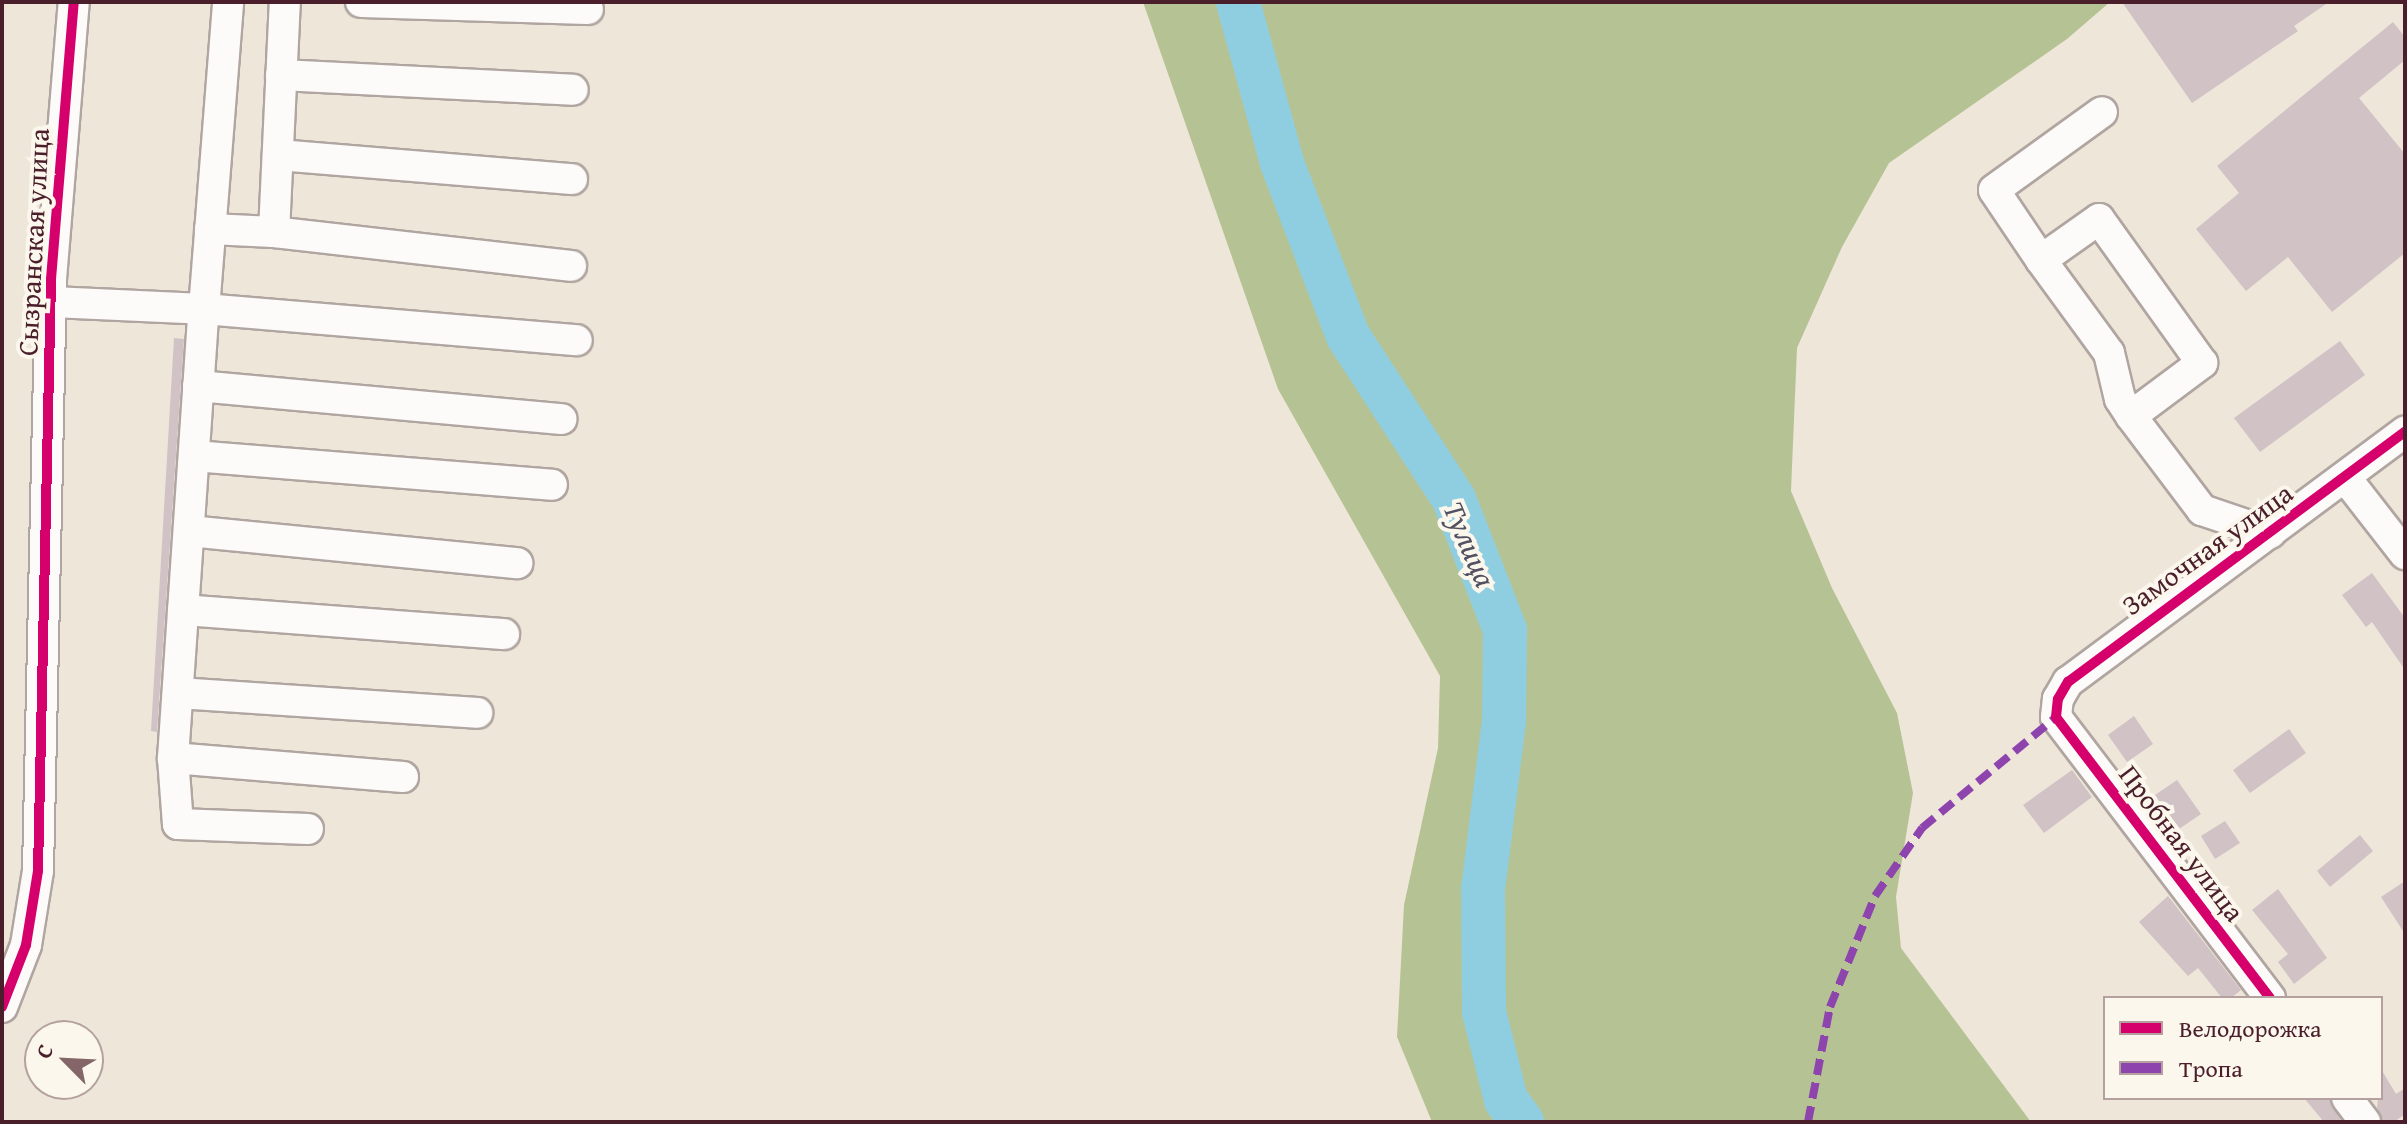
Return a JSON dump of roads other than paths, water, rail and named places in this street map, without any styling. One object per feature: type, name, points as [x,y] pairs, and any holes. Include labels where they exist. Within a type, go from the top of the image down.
[{"type":"street","name":"Сызранская улица","points":[[2,1007],[26,945],[38,871],[51,302],[74,2]]},
{"type":"street","points":[[228,2],[173,758],[178,824],[308,829]]},
{"type":"street","points":[[274,232],[285,2]]},
{"type":"street","points":[[361,2],[588,9]]},
{"type":"street","points":[[281,75],[573,90]]},
{"type":"street","points":[[2102,112],[1994,190],[2109,353],[2120,399],[2131,416],[2202,510],[2270,533]]},
{"type":"street","points":[[278,155],[572,179]]},
{"type":"street","points":[[2041,260],[2099,219],[2202,363],[2131,416]]},
{"type":"street","points":[[210,229],[274,232],[571,266]]},
{"type":"street","points":[[51,302],[204,309],[577,340]]},
{"type":"street","points":[[198,386],[562,419]]},
{"type":"street","name":"Замочная улица","points":[[2056,717],[2068,682],[2405,432]]},
{"type":"street","points":[[194,456],[552,485]]},
{"type":"street","points":[[2345,477],[2405,554]]},
{"type":"street","points":[[189,531],[517,563]]},
{"type":"street","points":[[183,610],[504,634]]},
{"type":"street","points":[[178,693],[477,713]]},
{"type":"street","name":"Пробная улица","points":[[2056,717],[2268,996]]},
{"type":"street","points":[[173,758],[403,777]]},
{"type":"street","points":[[2348,1100],[2365,1122]]},
{"type":"waterway","name":"Тулица","points":[[1238,2],[1282,163],[1348,336],[1454,499],[1505,630],[1504,721],[1483,889],[1484,1012],[1506,1100],[1522,1122]]}]
